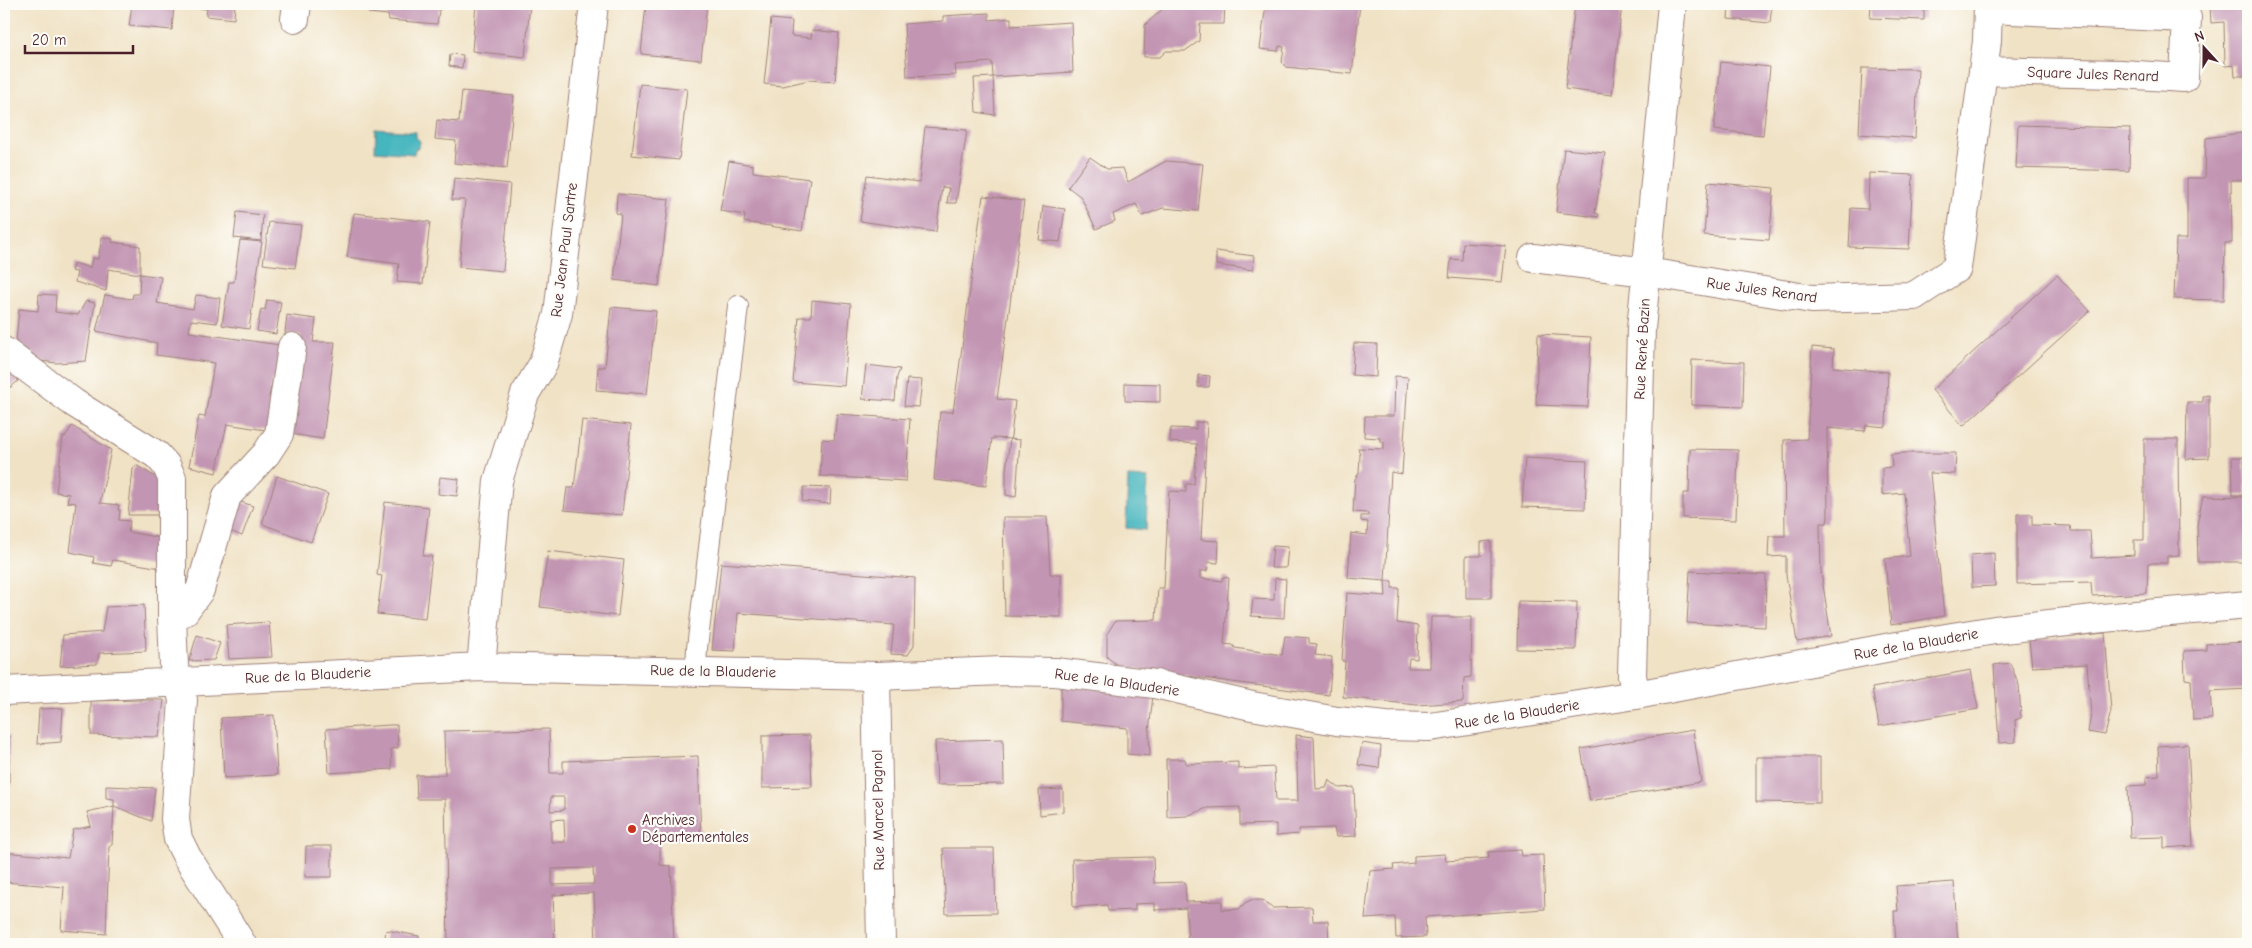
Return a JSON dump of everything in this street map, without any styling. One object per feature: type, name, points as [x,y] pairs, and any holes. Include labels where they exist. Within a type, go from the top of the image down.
[{"type":"street","name":"Rue Jean Paul Sartre","points":[[482,667],[498,481],[524,394],[543,364],[558,314],[594,4]]},
{"type":"street","name":"Rue René Bazin","points":[[1636,695],[1632,676],[1641,329],[1672,4]]},
{"type":"street","name":"Rue Jules Renard","points":[[1533,258],[1647,272],[1812,300],[1914,296],[1956,268],[1988,41],[1988,6]]},
{"type":"street","name":"Square Jules Renard","points":[[1983,71],[2121,74],[2184,78],[2187,18],[1988,6]]},
{"type":"street","points":[[172,617],[184,612],[200,590],[227,496],[266,454],[279,434],[292,347]]},
{"type":"street","points":[[4,351],[74,403],[157,455],[166,465],[172,478],[174,666],[184,700],[175,819],[178,838],[187,857],[242,944]]},
{"type":"street","name":"Rue de la Blauderie","points":[[4,691],[482,667],[696,670],[876,676],[1003,671],[1055,672],[1155,684],[1252,706],[1337,720],[1386,726],[1430,727],[1636,695],[1891,647],[1995,630],[2248,605]]},
{"type":"street","name":"Rue Marcel Pagnol","points":[[876,676],[881,944]]},
{"type":"lane","points":[[696,670],[697,648],[738,306]]},
{"type":"water","points":[[376,129],[416,132],[416,137],[420,141],[419,147],[415,149],[414,154],[375,151]]},
{"type":"water","points":[[1128,477],[1148,478],[1146,530],[1126,528]]},
{"type":"building","points":[[132,4],[235,4],[234,19],[206,16],[207,9],[174,6],[172,30],[129,26]]},
{"type":"building","points":[[369,4],[440,4],[437,24],[389,20],[388,15],[368,13]]},
{"type":"building","points":[[476,4],[530,4],[525,57],[472,51]]},
{"type":"building","points":[[646,4],[707,4],[701,60],[641,54]]},
{"type":"building","points":[[1168,4],[1225,4],[1224,24],[1200,24],[1199,41],[1185,51],[1166,51],[1160,57],[1144,57],[1145,25]]},
{"type":"building","points":[[1266,4],[1308,4],[1308,7],[1322,8],[1323,4],[1360,4],[1352,74],[1286,67],[1282,62],[1284,47],[1279,46],[1278,51],[1260,49]]},
{"type":"building","points":[[1575,4],[1622,4],[1612,95],[1565,89]]},
{"type":"building","points":[[1729,4],[1772,4],[1770,23],[1728,19]]},
{"type":"building","points":[[1871,4],[1924,4],[1924,20],[1870,18]]},
{"type":"building","points":[[2210,4],[2248,4],[2248,76],[2235,76],[2234,65],[2225,66],[2224,22],[2211,23]]},
{"type":"building","points":[[989,13],[989,20],[1011,18],[1011,26],[1071,22],[1073,72],[993,77],[992,62],[955,65],[956,75],[907,77],[904,24],[943,21],[943,16]]},
{"type":"building","points":[[771,19],[792,21],[791,36],[811,38],[812,30],[839,33],[835,82],[809,80],[783,86],[764,84]]},
{"type":"building","points":[[450,54],[463,55],[462,68],[449,66]]},
{"type":"building","points":[[1721,62],[1770,67],[1763,135],[1714,130]]},
{"type":"building","points":[[1862,68],[1918,69],[1915,138],[1859,134]]},
{"type":"building","points":[[993,77],[995,115],[976,112],[974,78]]},
{"type":"building","points":[[640,84],[687,89],[679,160],[632,155]]},
{"type":"building","points":[[462,91],[514,96],[507,168],[454,163],[456,141],[435,139],[437,120],[459,122]]},
{"type":"building","points":[[2018,125],[2130,128],[2129,171],[2016,168]]},
{"type":"building","points":[[925,127],[967,130],[956,203],[947,203],[949,188],[942,187],[936,232],[860,221],[867,175],[919,182]]},
{"type":"building","points":[[2248,132],[2248,180],[2231,180],[2232,243],[2225,243],[2224,300],[2174,299],[2176,239],[2187,239],[2187,178],[2205,178],[2206,138]]},
{"type":"building","points":[[1564,149],[1605,153],[1595,213],[1599,214],[1598,217],[1556,212]]},
{"type":"building","points":[[1090,157],[1107,169],[1123,168],[1128,182],[1166,161],[1203,164],[1198,211],[1163,208],[1142,216],[1136,204],[1113,214],[1115,221],[1096,229],[1081,197],[1068,187]]},
{"type":"building","points":[[729,161],[753,165],[753,172],[810,179],[802,231],[744,222],[745,215],[720,211]]},
{"type":"building","points":[[1869,173],[1913,175],[1909,249],[1849,247],[1851,208],[1868,209]]},
{"type":"building","points":[[454,178],[510,184],[503,271],[459,267],[465,200],[452,200]]},
{"type":"building","points":[[1708,182],[1774,188],[1769,240],[1704,235]]},
{"type":"building","points":[[617,194],[669,199],[659,286],[614,280],[621,214],[616,213]]},
{"type":"building","points":[[983,196],[1024,201],[997,399],[1015,401],[1011,436],[1010,439],[992,438],[986,486],[934,480],[940,412],[953,412]]},
{"type":"building","points":[[1043,206],[1065,209],[1060,242],[1039,240]]},
{"type":"building","points":[[237,212],[263,215],[261,241],[234,238]]},
{"type":"building","points":[[354,213],[430,222],[423,284],[397,282],[399,264],[347,257]]},
{"type":"building","points":[[269,222],[301,225],[295,268],[263,264]]},
{"type":"building","points":[[102,237],[113,239],[112,242],[140,246],[140,274],[108,269],[106,291],[75,282],[77,272],[71,271],[74,263],[90,268],[92,258],[98,259]]},
{"type":"building","points":[[240,240],[262,242],[249,329],[222,325],[229,282],[234,282]]},
{"type":"building","points":[[1463,243],[1506,246],[1502,282],[1449,278],[1451,259],[1462,260]]},
{"type":"building","points":[[1216,251],[1254,256],[1253,270],[1216,265]]},
{"type":"building","points":[[140,274],[161,277],[157,303],[193,309],[196,295],[220,298],[217,323],[191,320],[189,332],[287,346],[281,378],[273,378],[269,397],[277,399],[272,431],[227,424],[216,473],[189,466],[199,416],[205,417],[214,363],[156,355],[157,343],[96,331],[105,295],[132,299],[133,294],[139,294]]},
{"type":"building","points":[[2057,275],[2090,311],[1963,426],[1932,390]]},
{"type":"building","points":[[39,294],[56,295],[55,312],[78,315],[86,301],[95,303],[86,361],[56,363],[34,360],[34,355],[16,342],[19,309],[38,311]]},
{"type":"building","points":[[267,300],[281,302],[276,334],[257,331],[261,309],[265,310]]},
{"type":"building","points":[[812,300],[851,304],[844,386],[793,382],[799,317],[811,317]]},
{"type":"building","points":[[611,307],[656,311],[647,394],[596,390],[598,367],[605,367]]},
{"type":"building","points":[[287,315],[316,319],[313,342],[335,342],[323,439],[284,433],[301,335],[285,333]]},
{"type":"building","points":[[1538,334],[1591,337],[1588,407],[1536,405]]},
{"type":"building","points":[[1354,343],[1377,344],[1376,377],[1352,375]]},
{"type":"building","points":[[1812,347],[1834,349],[1833,367],[1888,372],[1886,427],[1866,425],[1865,431],[1827,428],[1828,517],[1827,523],[1820,523],[1821,572],[1831,636],[1797,642],[1786,575],[1786,556],[1768,557],[1769,536],[1785,536],[1784,440],[1807,439]]},
{"type":"building","points":[[4,360],[16,375],[18,381],[11,387],[4,387]]},
{"type":"building","points":[[1692,360],[1744,362],[1743,407],[1691,405]]},
{"type":"building","points":[[866,365],[900,369],[897,377],[895,401],[862,399]]},
{"type":"building","points":[[1198,375],[1210,376],[1209,387],[1198,387]]},
{"type":"building","points":[[1395,376],[1408,377],[1402,474],[1391,472],[1385,581],[1348,578],[1351,533],[1367,535],[1368,522],[1361,521],[1361,516],[1368,516],[1368,513],[1353,512],[1355,479],[1359,473],[1360,455],[1358,448],[1384,449],[1384,442],[1380,442],[1380,438],[1364,437],[1365,416],[1394,416]]},
{"type":"building","points":[[907,379],[922,380],[919,407],[904,406]]},
{"type":"building","points":[[1125,383],[1160,384],[1160,402],[1125,401]]},
{"type":"building","points":[[2209,395],[2209,458],[2186,459],[2187,402],[2203,402],[2203,396]]},
{"type":"building","points":[[837,414],[910,419],[906,481],[820,476],[822,439],[834,440]]},
{"type":"building","points":[[582,420],[631,425],[622,515],[564,510],[567,488],[574,488]]},
{"type":"building","points":[[1196,422],[1207,422],[1201,540],[1219,541],[1218,563],[1208,562],[1207,571],[1200,571],[1200,578],[1222,581],[1223,577],[1229,578],[1224,644],[1233,645],[1235,648],[1282,655],[1285,636],[1309,638],[1309,643],[1317,644],[1315,655],[1332,657],[1329,695],[1150,671],[1117,665],[1107,657],[1107,634],[1115,621],[1156,620],[1158,588],[1164,588],[1169,491],[1186,492],[1186,484],[1194,484],[1197,444],[1170,442],[1171,428],[1196,429]]},
{"type":"building","points":[[72,426],[111,450],[100,503],[119,505],[119,520],[130,521],[128,532],[161,538],[161,568],[113,560],[111,566],[93,563],[94,557],[70,552],[76,503],[67,502],[69,494],[56,492],[63,437],[65,437]]},
{"type":"building","points":[[1010,439],[1020,440],[1016,497],[1006,495],[1006,470]]},
{"type":"building","points":[[2144,439],[2178,439],[2179,555],[2167,556],[2167,563],[2148,563],[2147,593],[2092,596],[2091,582],[2017,584],[2017,514],[2032,514],[2032,525],[2070,526],[2071,531],[2090,531],[2092,558],[2134,555],[2134,540],[2144,540]]},
{"type":"building","points":[[1690,449],[1738,450],[1736,520],[1683,518],[1683,493],[1689,493]]},
{"type":"building","points":[[1956,453],[1955,474],[1930,473],[1944,616],[1891,625],[1885,559],[1910,556],[1904,493],[1882,495],[1882,468],[1892,467],[1891,454]]},
{"type":"building","points":[[2232,457],[2244,457],[2246,495],[2233,495]]},
{"type":"building","points":[[1525,458],[1587,461],[1585,509],[1522,507]]},
{"type":"building","points":[[136,465],[162,481],[162,515],[128,515],[133,469]]},
{"type":"building","points":[[277,476],[328,494],[311,542],[262,524]]},
{"type":"building","points":[[440,477],[459,479],[457,496],[438,494]]},
{"type":"building","points":[[804,487],[831,488],[830,504],[802,501]]},
{"type":"building","points":[[2203,496],[2248,497],[2248,562],[2198,562],[2197,525]]},
{"type":"building","points":[[238,501],[253,506],[242,536],[230,531]]},
{"type":"building","points":[[385,502],[429,507],[423,556],[432,556],[425,619],[377,614],[382,576],[377,575]]},
{"type":"building","points":[[1003,517],[1047,517],[1050,574],[1061,574],[1061,617],[1005,616]]},
{"type":"building","points":[[1491,541],[1491,598],[1466,598],[1466,556],[1481,556],[1481,542]]},
{"type":"building","points":[[1273,546],[1288,547],[1286,568],[1271,568]]},
{"type":"building","points":[[548,551],[624,560],[618,616],[540,607]]},
{"type":"building","points":[[1994,553],[1995,586],[1972,587],[1971,555]]},
{"type":"building","points":[[721,563],[915,578],[914,645],[908,655],[891,654],[894,625],[738,613],[735,651],[712,650]]},
{"type":"building","points":[[1690,571],[1766,575],[1765,627],[1687,623]]},
{"type":"building","points":[[1275,578],[1286,579],[1284,618],[1251,616],[1253,599],[1274,600]]},
{"type":"building","points":[[1385,581],[1392,581],[1392,588],[1399,588],[1397,623],[1418,626],[1417,659],[1409,658],[1408,668],[1430,668],[1431,617],[1472,617],[1471,677],[1464,678],[1463,702],[1417,705],[1343,697],[1345,661],[1342,661],[1347,593],[1386,596]]},
{"type":"building","points":[[1518,601],[1577,602],[1576,650],[1517,649]]},
{"type":"building","points":[[144,605],[146,651],[99,653],[97,664],[60,666],[63,635],[102,632],[106,607]]},
{"type":"building","points":[[269,622],[272,657],[229,659],[226,625]]},
{"type":"building","points":[[2105,633],[2111,711],[2105,735],[2088,732],[2091,714],[2087,664],[2032,667],[2029,640]]},
{"type":"building","points":[[197,635],[220,643],[214,660],[189,661]]},
{"type":"building","points":[[2248,642],[2248,689],[2210,691],[2212,719],[2193,720],[2191,680],[2185,679],[2184,651],[2206,650],[2206,644]]},
{"type":"building","points":[[2010,663],[2019,685],[2021,718],[2015,720],[2016,742],[1999,743],[1994,665]]},
{"type":"building","points":[[1971,670],[1978,709],[1879,726],[1872,688]]},
{"type":"building","points":[[1061,685],[1153,695],[1149,732],[1150,756],[1127,754],[1127,728],[1061,721]]},
{"type":"building","points":[[164,700],[159,737],[91,735],[91,701]]},
{"type":"building","points":[[63,708],[61,742],[37,744],[39,709]]},
{"type":"building","points":[[274,715],[277,775],[224,778],[221,718]]},
{"type":"building","points":[[397,725],[398,748],[391,749],[392,769],[329,773],[326,729]]},
{"type":"building","name":"Archives Départementales","points":[[549,729],[550,773],[563,773],[563,761],[698,756],[701,838],[660,839],[660,865],[671,866],[674,944],[596,944],[594,893],[553,895],[555,944],[448,944],[445,799],[417,799],[416,775],[445,775],[444,731]],"holes":[[[551,797],[564,797],[564,810],[550,811]],[[564,819],[565,842],[551,842],[551,820]],[[593,868],[594,884],[552,885],[552,869]]]},
{"type":"building","points":[[1693,730],[1701,782],[1590,801],[1581,749]]},
{"type":"building","points":[[810,735],[812,787],[762,788],[762,736]]},
{"type":"building","points":[[1296,735],[1314,737],[1316,789],[1326,788],[1329,780],[1339,788],[1354,787],[1356,836],[1336,837],[1334,828],[1299,829],[1299,834],[1276,836],[1276,824],[1240,825],[1240,807],[1207,808],[1187,816],[1167,817],[1166,759],[1185,759],[1186,764],[1238,762],[1238,769],[1274,767],[1276,801],[1298,801]]},
{"type":"building","points":[[4,736],[9,736],[9,786],[4,786]]},
{"type":"building","points":[[1003,739],[1004,784],[937,785],[935,741]]},
{"type":"building","points":[[1362,743],[1381,746],[1379,768],[1358,765]]},
{"type":"building","points":[[2188,744],[2193,846],[2164,848],[2164,837],[2130,838],[2128,786],[2146,785],[2146,777],[2159,776],[2158,746]]},
{"type":"building","points":[[1756,757],[1820,757],[1820,803],[1756,802]]},
{"type":"building","points":[[106,786],[155,788],[151,821],[114,806],[114,799],[106,798]]},
{"type":"building","points":[[1063,789],[1063,812],[1040,815],[1039,790]]},
{"type":"building","points":[[114,806],[112,845],[109,847],[106,934],[61,930],[64,887],[4,882],[4,852],[68,858],[73,830],[91,826],[87,812]]},
{"type":"building","points":[[306,846],[332,846],[332,877],[305,877]]},
{"type":"building","points":[[943,848],[994,848],[996,913],[946,914]]},
{"type":"building","points":[[1521,850],[1522,856],[1543,855],[1545,909],[1425,917],[1426,937],[1396,938],[1395,917],[1365,919],[1370,871],[1394,869],[1393,865],[1414,863],[1414,856],[1445,854],[1446,861],[1489,858],[1488,852]]},
{"type":"building","points":[[1153,857],[1154,883],[1185,882],[1186,902],[1222,901],[1222,910],[1239,909],[1251,900],[1262,900],[1272,908],[1312,907],[1313,921],[1328,921],[1329,944],[1188,944],[1186,908],[1155,910],[1155,903],[1135,904],[1135,910],[1108,911],[1107,905],[1073,907],[1072,859]]},
{"type":"building","points":[[1954,882],[1958,944],[1896,944],[1894,911],[1898,911],[1896,886]]},
{"type":"building","points":[[386,930],[419,936],[418,944],[384,944]]},
{"type":"place","name":"Archives Départementales","points":[[632,829]]}]
